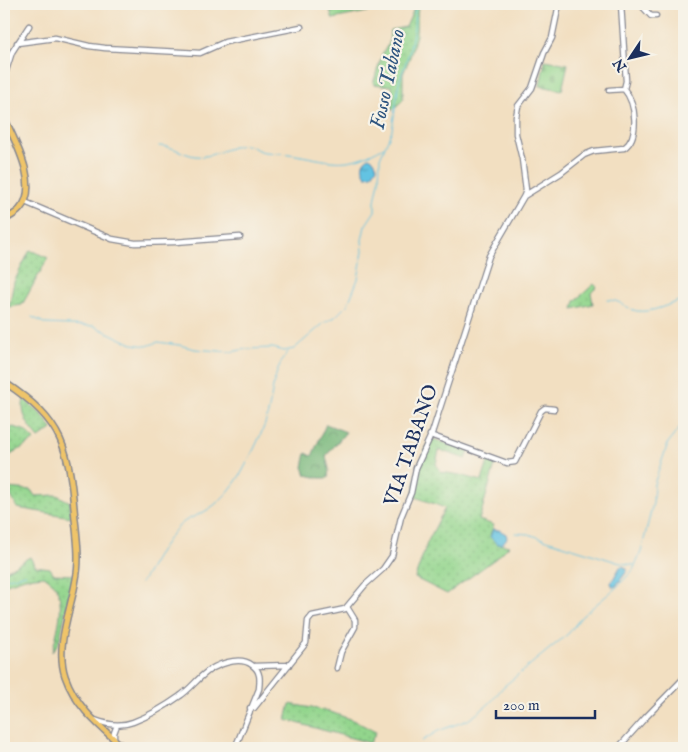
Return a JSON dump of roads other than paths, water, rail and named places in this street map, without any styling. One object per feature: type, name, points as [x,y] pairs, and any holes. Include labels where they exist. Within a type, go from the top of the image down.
[{"type":"main road","points":[[4,117],[24,160],[27,190],[25,202],[20,209],[4,220]]},
{"type":"main road","points":[[4,382],[24,395],[52,423],[61,439],[68,458],[76,536],[77,577],[63,645],[62,659],[65,674],[73,694],[86,712],[124,748]]},
{"type":"street","points":[[524,196],[526,190],[522,159],[516,134],[518,106],[532,88],[544,53],[552,38],[559,4]]},
{"type":"street","name":"VIA TABANO","points":[[347,607],[365,585],[383,569],[392,556],[401,517],[411,494],[416,468],[430,436],[489,256],[524,196],[561,173],[584,155],[594,151],[614,150],[627,146],[630,141],[634,131],[634,108],[630,96],[624,89],[626,81],[620,34],[621,4]]},
{"type":"street","points":[[640,4],[651,16],[656,16]]},
{"type":"street","points":[[4,77],[12,52],[29,26]]},
{"type":"street","points":[[17,43],[55,38],[105,48],[187,54],[200,53],[225,42],[301,28]]},
{"type":"street","points":[[609,90],[624,89]]},
{"type":"street","points":[[25,202],[112,239],[135,242],[167,242],[240,238]]},
{"type":"street","points":[[430,436],[507,464],[512,464],[515,462],[541,411],[545,408],[554,409]]},
{"type":"street","points":[[250,708],[254,708],[306,643],[308,621],[312,616],[339,612],[347,607],[355,620],[355,627],[342,652],[337,668]]},
{"type":"street","points":[[106,731],[114,726],[131,723],[142,718],[182,695],[204,673],[212,668],[242,660],[255,666],[260,680],[235,748]]},
{"type":"street","points":[[255,666],[289,665]]},
{"type":"street","points":[[618,748],[644,718],[684,678]]},
{"type":"street","points":[[94,720],[114,726]]},
{"type":"street","points":[[114,726],[114,739]]},
{"type":"water","points":[[369,157],[374,160],[377,167],[372,175],[366,176],[363,165],[364,161]]},
{"type":"water","points":[[493,529],[506,534],[507,538],[502,544],[497,544],[490,537]]},
{"type":"water","points":[[623,566],[627,571],[616,586],[613,587],[611,583],[620,567]]},
{"type":"waterway","name":"Fosso Tabano","points":[[32,317],[46,324],[94,326],[132,344],[147,346],[158,342],[195,349],[231,352],[246,349],[273,348],[284,351],[294,349],[324,323],[335,317],[348,304],[358,279],[365,226],[375,211],[380,158],[392,130],[399,82],[409,53],[414,28],[415,4]]},
{"type":"waterway","points":[[159,146],[169,147],[190,155],[207,156],[244,145],[265,152],[341,162],[360,158],[384,147]]},
{"type":"waterway","points":[[607,300],[616,301],[633,310],[643,311],[684,299]]},
{"type":"waterway","points":[[141,583],[163,546],[179,526],[202,513],[225,496],[242,472],[263,430],[268,415],[275,377],[282,360],[288,352]]},
{"type":"waterway","points":[[422,741],[438,731],[468,720],[478,713],[491,702],[503,687],[569,633],[581,617],[618,586],[633,570],[641,552],[653,503],[654,484],[668,443],[681,426],[684,418]]},
{"type":"waterway","points":[[515,533],[528,534],[620,563],[634,565]]},
{"type":"waterway","points":[[4,579],[26,574]]}]
